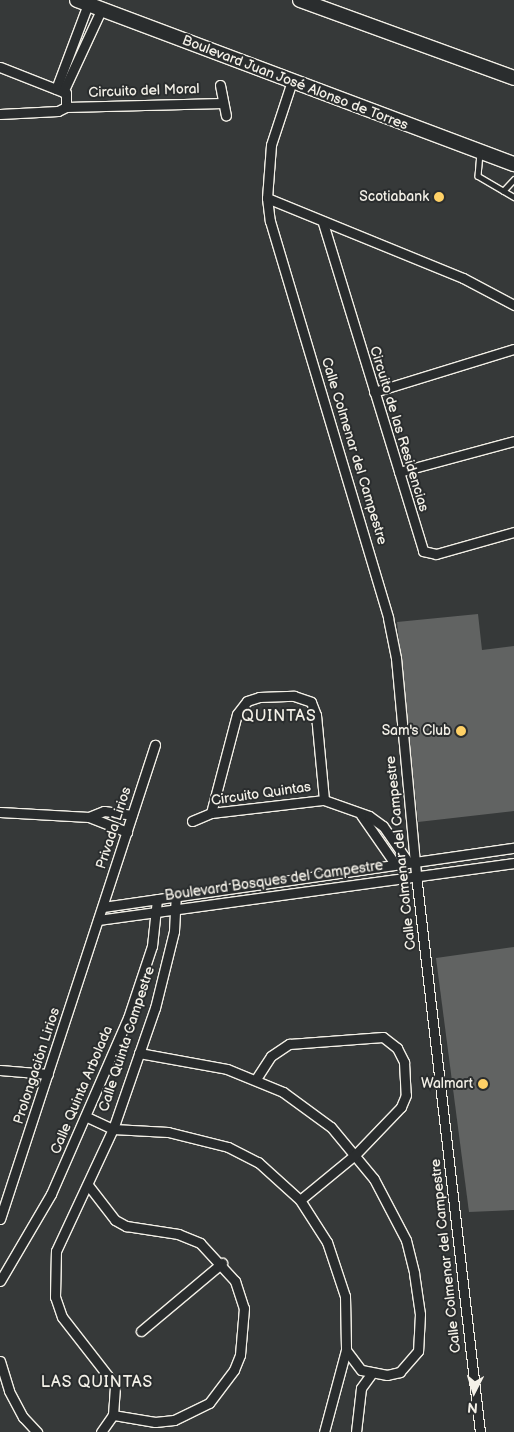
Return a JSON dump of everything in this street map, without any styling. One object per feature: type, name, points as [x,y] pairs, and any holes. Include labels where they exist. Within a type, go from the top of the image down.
[{"type":"main road","points":[[300,0],[514,78]]},
{"type":"main road","name":"Boulevard Juan José Alonso de Torres","points":[[82,2],[480,153],[514,164]]},
{"type":"street","points":[[59,91],[82,2]]},
{"type":"street","points":[[59,91],[102,10]]},
{"type":"street","points":[[0,67],[59,91],[68,98],[66,107]]},
{"type":"street","name":"Calle Colmenar del Campestre","points":[[292,81],[271,145],[266,198],[270,221],[388,618],[396,658],[411,862],[416,875],[480,1432]]},
{"type":"street","points":[[220,85],[226,115]]},
{"type":"street","name":"Circuito del Moral","points":[[0,114],[58,111],[66,107],[223,103]]},
{"type":"street","points":[[266,198],[323,223],[463,278],[514,305]]},
{"type":"street","name":"Circuito de las Residencias","points":[[323,223],[419,544],[426,554],[514,532]]},
{"type":"street","points":[[374,392],[514,349]]},
{"type":"street","points":[[399,472],[514,441]]},
{"type":"street","points":[[211,813],[237,714],[247,701],[259,697],[294,696],[311,702],[316,715],[324,800]]},
{"type":"street","name":"Privada Lirios","points":[[98,920],[155,745]]},
{"type":"street","name":"Circuito Quintas","points":[[192,821],[211,813],[324,800],[382,826],[411,862]]},
{"type":"street","points":[[89,817],[104,811],[132,815]]},
{"type":"street","points":[[0,812],[89,817],[127,832]]},
{"type":"street","points":[[361,815],[395,864]]},
{"type":"street","name":"Boulevard Bosques del Campestre","points":[[103,907],[514,848]]},
{"type":"street","name":"Boulevard Bosques del Campestre","points":[[98,920],[514,863]]},
{"type":"street","name":"Calle Quinta Campestre","points":[[113,1415],[115,1385],[109,1373],[78,1341],[62,1317],[55,1297],[56,1251],[88,1185],[112,1129],[139,1053],[167,960],[176,909],[176,896]]},
{"type":"street","name":"Calle Quinta Arbolada","points":[[0,1281],[51,1194],[87,1117],[143,977],[158,899]]},
{"type":"street","name":"Prolongación Lirios","points":[[0,1219],[98,920]]},
{"type":"street","points":[[256,1079],[271,1056],[289,1044],[371,1035],[390,1040],[404,1062],[406,1095],[391,1119],[356,1154],[300,1200]]},
{"type":"street","points":[[139,1053],[227,1069],[256,1079],[307,1107],[356,1154],[390,1204],[406,1240],[420,1314],[418,1351],[412,1362],[400,1372],[371,1374],[361,1370],[346,1350]]},
{"type":"street","points":[[0,1070],[48,1074]]},
{"type":"street","points":[[87,1117],[112,1129],[168,1132],[228,1147],[258,1162],[300,1200],[327,1242],[345,1296],[346,1350],[324,1432]]},
{"type":"street","points":[[88,1185],[115,1220],[126,1226],[190,1238],[222,1263],[240,1294],[244,1324],[240,1354],[220,1391],[209,1403],[174,1420],[138,1422],[113,1415],[101,1432]]},
{"type":"street","points":[[141,1331],[222,1263]]},
{"type":"street","points":[[0,1361],[9,1391],[23,1418],[37,1432]]},
{"type":"street","points":[[356,1432],[361,1388],[371,1374]]},
{"type":"lane","points":[[480,153],[478,176],[514,197]]},
{"type":"lane","points":[[503,191],[514,179]]},
{"type":"building","name":"Sam's Club","points":[[478,614],[482,650],[514,646],[514,811],[418,822],[397,622]]},
{"type":"building","name":"Walmart","points":[[514,947],[514,1210],[469,1212],[436,958]]},
{"type":"place","name":"Scotiabank","points":[[439,197]]},
{"type":"place","name":"Sam's Club","points":[[461,731]]},
{"type":"place","name":"Walmart","points":[[483,1084]]},
{"type":"district","name":"QUINTAS","points":[[279,717]]},
{"type":"district","name":"LAS QUINTAS","points":[[97,1383]]}]
